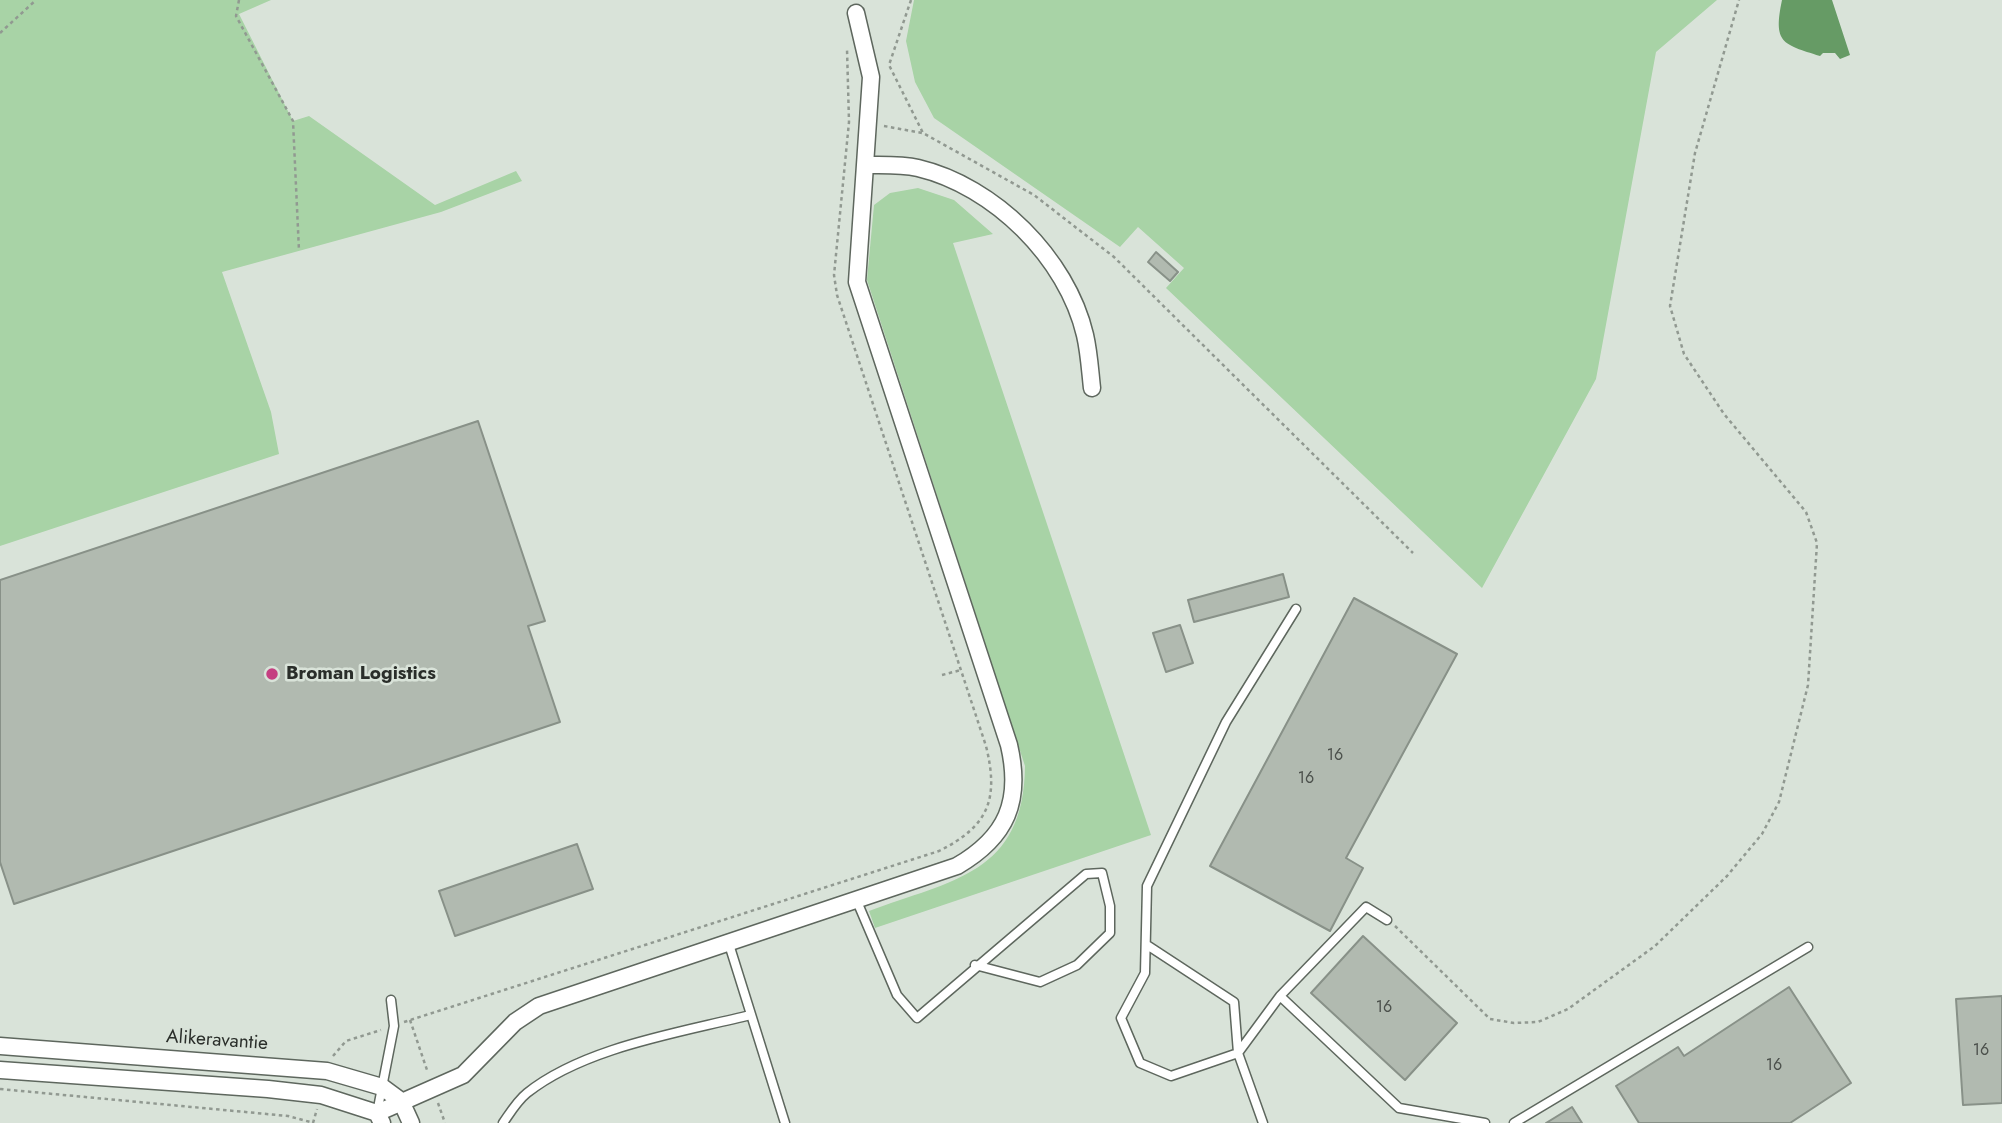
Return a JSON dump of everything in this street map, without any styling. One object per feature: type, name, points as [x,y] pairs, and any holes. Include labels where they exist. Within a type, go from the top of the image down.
[{"type":"street","points":[[0,1070],[321,1096],[380,1118],[401,1101],[463,1075],[515,1022],[539,1006],[957,866],[979,853],[1008,815],[1015,791],[1014,769],[1009,745],[857,282],[871,77],[854,7]]},
{"type":"street","points":[[865,165],[919,168],[987,197],[1034,239],[1062,279],[1085,334],[1092,388]]},
{"type":"street","name":"Alikeravantie","points":[[0,1046],[327,1072],[382,1087],[401,1101],[411,1123]]},
{"type":"lane","points":[[1296,609],[1226,722],[1147,886],[1145,973],[1121,1018],[1140,1063],[1171,1076],[1238,1053],[1280,996],[1366,907],[1387,919]]},
{"type":"lane","points":[[856,899],[897,995],[917,1018],[975,965],[1086,874],[1102,873],[1110,906],[1110,933],[1077,965],[1040,982],[975,965]]},
{"type":"lane","points":[[728,941],[785,1123]]},
{"type":"lane","points":[[1147,944],[1234,1002],[1238,1053],[1263,1123]]},
{"type":"lane","points":[[1514,1123],[1808,947]]},
{"type":"lane","points":[[1280,996],[1399,1108],[1485,1123]]},
{"type":"lane","points":[[380,1118],[382,1087],[394,1026],[391,1000]]},
{"type":"lane","points":[[503,1123],[525,1094],[566,1068],[636,1044],[750,1015]]},
{"type":"path","points":[[0,33],[36,0]]},
{"type":"path","points":[[239,0],[236,16],[293,121],[299,251]]},
{"type":"path","points":[[911,0],[889,65],[923,133]]},
{"type":"path","points":[[1387,919],[1427,954],[1490,1019],[1514,1023],[1538,1022],[1568,1009],[1655,946],[1727,876],[1762,834],[1779,802],[1808,685],[1817,543],[1806,512],[1724,414],[1684,354],[1670,306],[1695,153],[1740,0]]},
{"type":"path","points":[[327,1072],[333,1055],[346,1041],[939,851],[963,839],[980,821],[986,810],[991,798],[993,776],[961,670],[837,295],[834,275],[849,122],[847,43]]},
{"type":"path","points":[[849,122],[923,133],[1034,195],[1114,257],[1413,553]]},
{"type":"path","points":[[942,675],[961,670]]},
{"type":"path","points":[[410,1020],[445,1123]]},
{"type":"path","points":[[0,1090],[288,1116],[314,1123],[321,1096]]},
{"type":"shaded area","points":[[0,0],[271,0],[239,14],[293,121],[309,116],[435,205],[516,171],[522,181],[441,212],[222,272],[271,412],[279,454],[0,546]]},
{"type":"shaded area","points":[[914,0],[1717,0],[1656,52],[1596,379],[1482,588],[1166,288],[1184,268],[1138,227],[1120,247],[934,118],[915,82],[906,41]]},
{"type":"shaded area","points":[[1782,0],[1832,0],[1850,55],[1840,59],[1835,53],[1823,53],[1820,56],[1783,40],[1779,25]]},
{"type":"shaded area","points":[[918,188],[954,200],[993,234],[953,243],[1151,835],[875,928],[869,911],[955,880],[978,867],[997,851],[1012,830],[1021,802],[1025,766],[867,280],[874,205],[890,193]]},
{"type":"building","points":[[1156,252],[1178,272],[1170,281],[1148,262]]},
{"type":"building","name":"Broman Logistics","points":[[478,421],[545,621],[528,626],[560,722],[14,904],[0,862],[0,580]]},
{"type":"building","points":[[1283,574],[1289,597],[1194,622],[1188,600]]},
{"type":"building","points":[[1354,598],[1457,654],[1346,858],[1363,868],[1330,931],[1210,866]]},
{"type":"building","points":[[1180,625],[1193,663],[1166,672],[1153,633]]},
{"type":"building","points":[[577,844],[593,889],[455,936],[439,891]]},
{"type":"building","points":[[1363,936],[1457,1023],[1405,1080],[1311,993]]},
{"type":"building","points":[[1789,987],[1851,1083],[1790,1123],[1639,1123],[1616,1086],[1678,1047],[1684,1056]]},
{"type":"building","points":[[2002,996],[2002,1103],[1963,1105],[1956,999]]},
{"type":"building","points":[[1572,1107],[1582,1123],[1546,1123]]},
{"type":"place","name":"Broman Logistics","points":[[272,674]]}]
